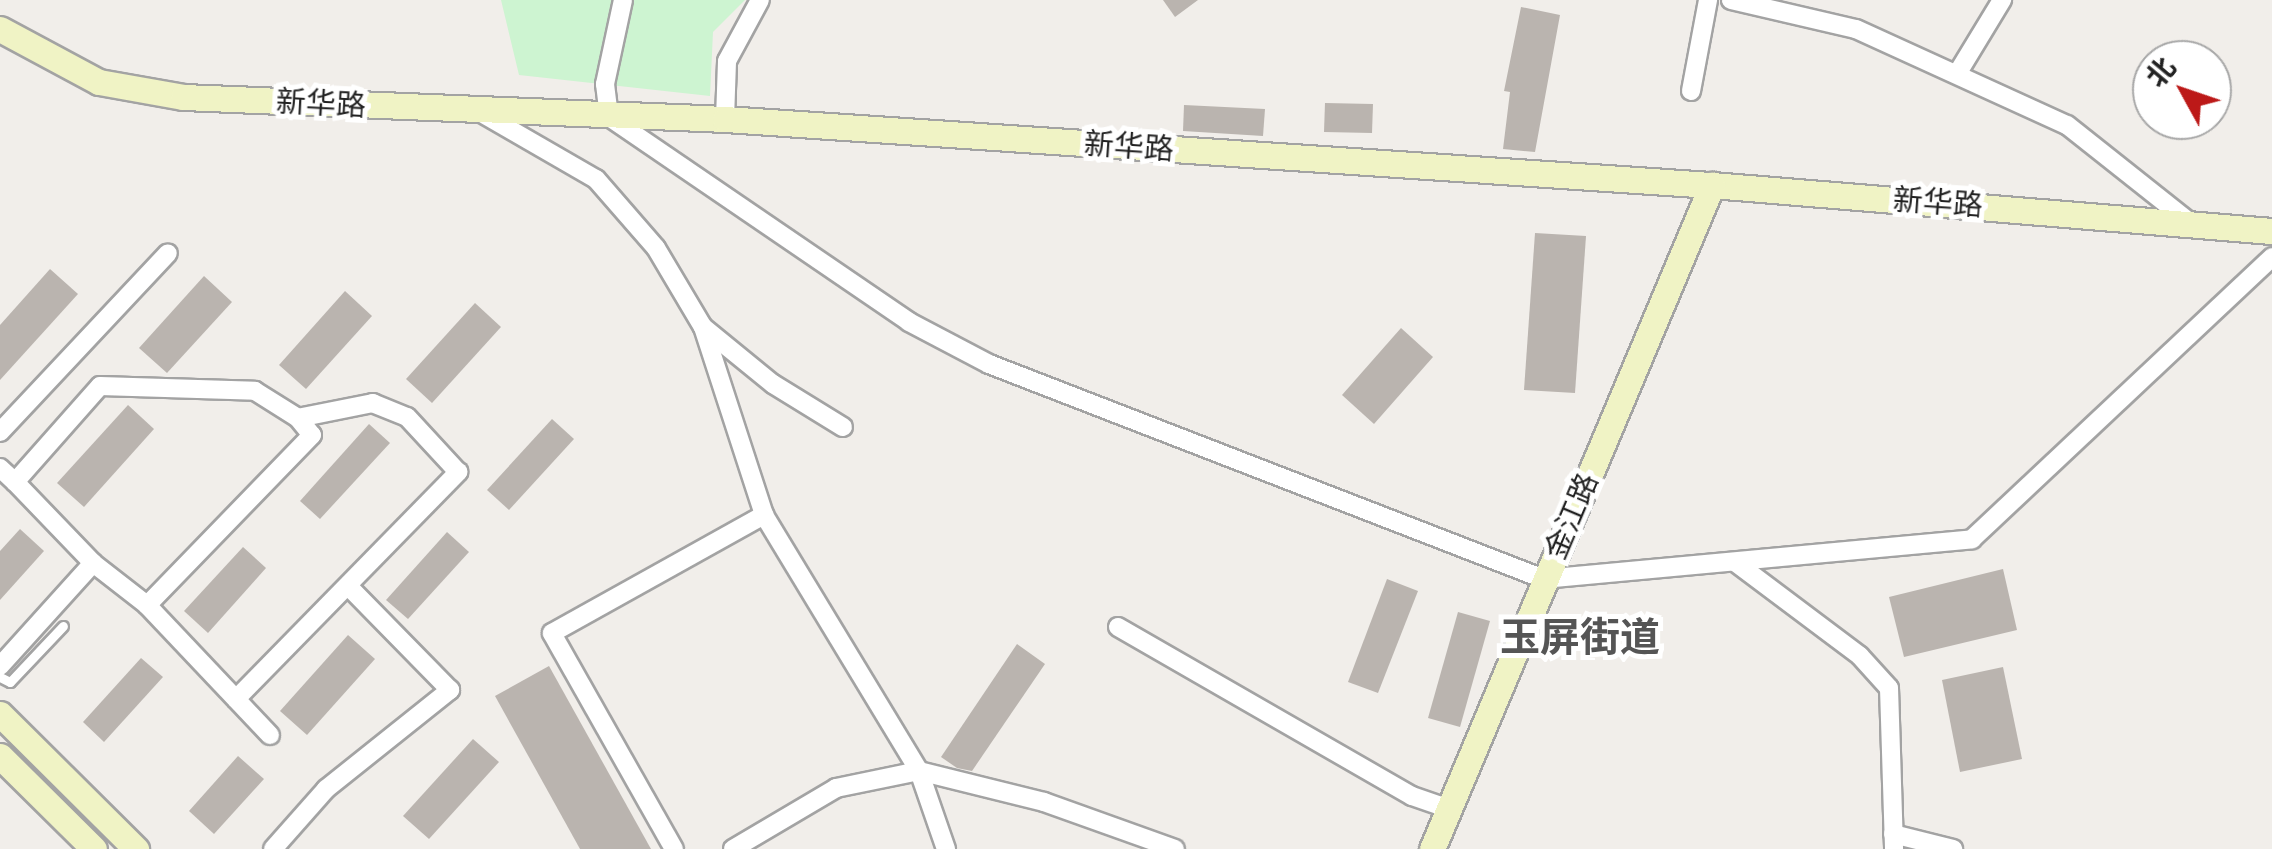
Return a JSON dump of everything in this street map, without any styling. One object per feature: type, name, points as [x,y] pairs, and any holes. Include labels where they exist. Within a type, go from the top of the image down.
[{"type":"street","points":[[623,0],[605,84],[609,117],[909,322],[989,364],[1544,578],[1972,539],[2272,257]]},
{"type":"street","points":[[725,119],[727,61],[760,0]]},
{"type":"street","points":[[1692,91],[1708,0]]},
{"type":"street","points":[[1731,0],[1856,29],[2067,125],[2188,221]]},
{"type":"street","points":[[1956,74],[2002,0]]},
{"type":"street","name":"新华路","points":[[0,29],[100,82],[183,97],[725,119],[1712,185],[2188,221],[2272,231]]},
{"type":"street","points":[[478,110],[596,179],[656,248],[702,327],[764,515],[919,771],[946,849]]},
{"type":"street","name":"金江路","points":[[1432,849],[1712,185]]},
{"type":"street","points":[[0,432],[168,253]]},
{"type":"street","points":[[702,327],[773,384],[844,426]]},
{"type":"street","points":[[15,482],[100,386],[255,391],[298,418],[312,434],[146,605]]},
{"type":"street","points":[[236,699],[458,472],[407,417],[373,403],[298,418]]},
{"type":"street","points":[[0,468],[93,563],[146,605],[270,736]]},
{"type":"street","points":[[674,849],[552,633],[764,515]]},
{"type":"street","points":[[1735,562],[1860,656],[1889,688],[1896,771],[1893,842],[1952,849]]},
{"type":"street","points":[[0,666],[93,563]]},
{"type":"street","points":[[273,849],[326,789],[450,690],[348,586]]},
{"type":"street","points":[[1118,627],[1412,796],[1449,809]]},
{"type":"street","points":[[0,714],[136,849]]},
{"type":"street","points":[[0,756],[94,849]]},
{"type":"street","points":[[733,849],[836,788],[919,771],[1044,802],[1175,849]]},
{"type":"lane","points":[[0,677],[10,682],[64,626]]},
{"type":"green space","points":[[501,0],[745,0],[713,32],[710,96],[519,75]]},
{"type":"building","points":[[1163,0],[1198,0],[1175,17]]},
{"type":"building","points":[[1521,7],[1560,15],[1535,152],[1503,149],[1510,92],[1504,91]]},
{"type":"building","points":[[1325,103],[1373,104],[1372,133],[1324,132]]},
{"type":"building","points":[[1184,105],[1265,109],[1263,136],[1183,131]]},
{"type":"building","points":[[1535,233],[1586,236],[1575,393],[1524,390]]},
{"type":"building","points":[[50,269],[78,294],[0,380],[0,325]]},
{"type":"building","points":[[204,276],[232,302],[167,373],[139,348]]},
{"type":"building","points":[[345,291],[372,316],[306,389],[279,365]]},
{"type":"building","points":[[475,303],[501,327],[432,403],[406,379]]},
{"type":"building","points":[[1401,328],[1433,357],[1374,424],[1342,395]]},
{"type":"building","points":[[128,405],[154,429],[84,507],[57,483]]},
{"type":"building","points":[[552,419],[574,439],[509,510],[487,490]]},
{"type":"building","points":[[369,424],[390,443],[320,519],[300,501]]},
{"type":"building","points":[[20,529],[44,551],[0,600],[0,551]]},
{"type":"building","points":[[447,532],[469,552],[408,619],[386,600]]},
{"type":"building","points":[[243,547],[266,568],[208,633],[184,611]]},
{"type":"building","points":[[2003,569],[2017,630],[1904,657],[1889,597]]},
{"type":"building","points":[[1387,579],[1418,591],[1378,693],[1348,682]]},
{"type":"building","points":[[1458,612],[1490,621],[1460,727],[1428,718]]},
{"type":"building","points":[[348,635],[375,659],[307,735],[280,711]]},
{"type":"building","points":[[1017,644],[1045,664],[972,771],[957,768],[941,757]]},
{"type":"building","points":[[141,658],[163,677],[104,742],[83,722]]},
{"type":"building","points":[[549,666],[651,849],[580,849],[495,696]]},
{"type":"building","points":[[2003,667],[2022,759],[1960,772],[1942,680]]},
{"type":"building","points":[[473,739],[499,762],[429,839],[403,816]]},
{"type":"building","points":[[238,756],[264,779],[214,834],[189,811]]},
{"type":"district","name":"玉屏街道","points":[[1580,636]]}]
